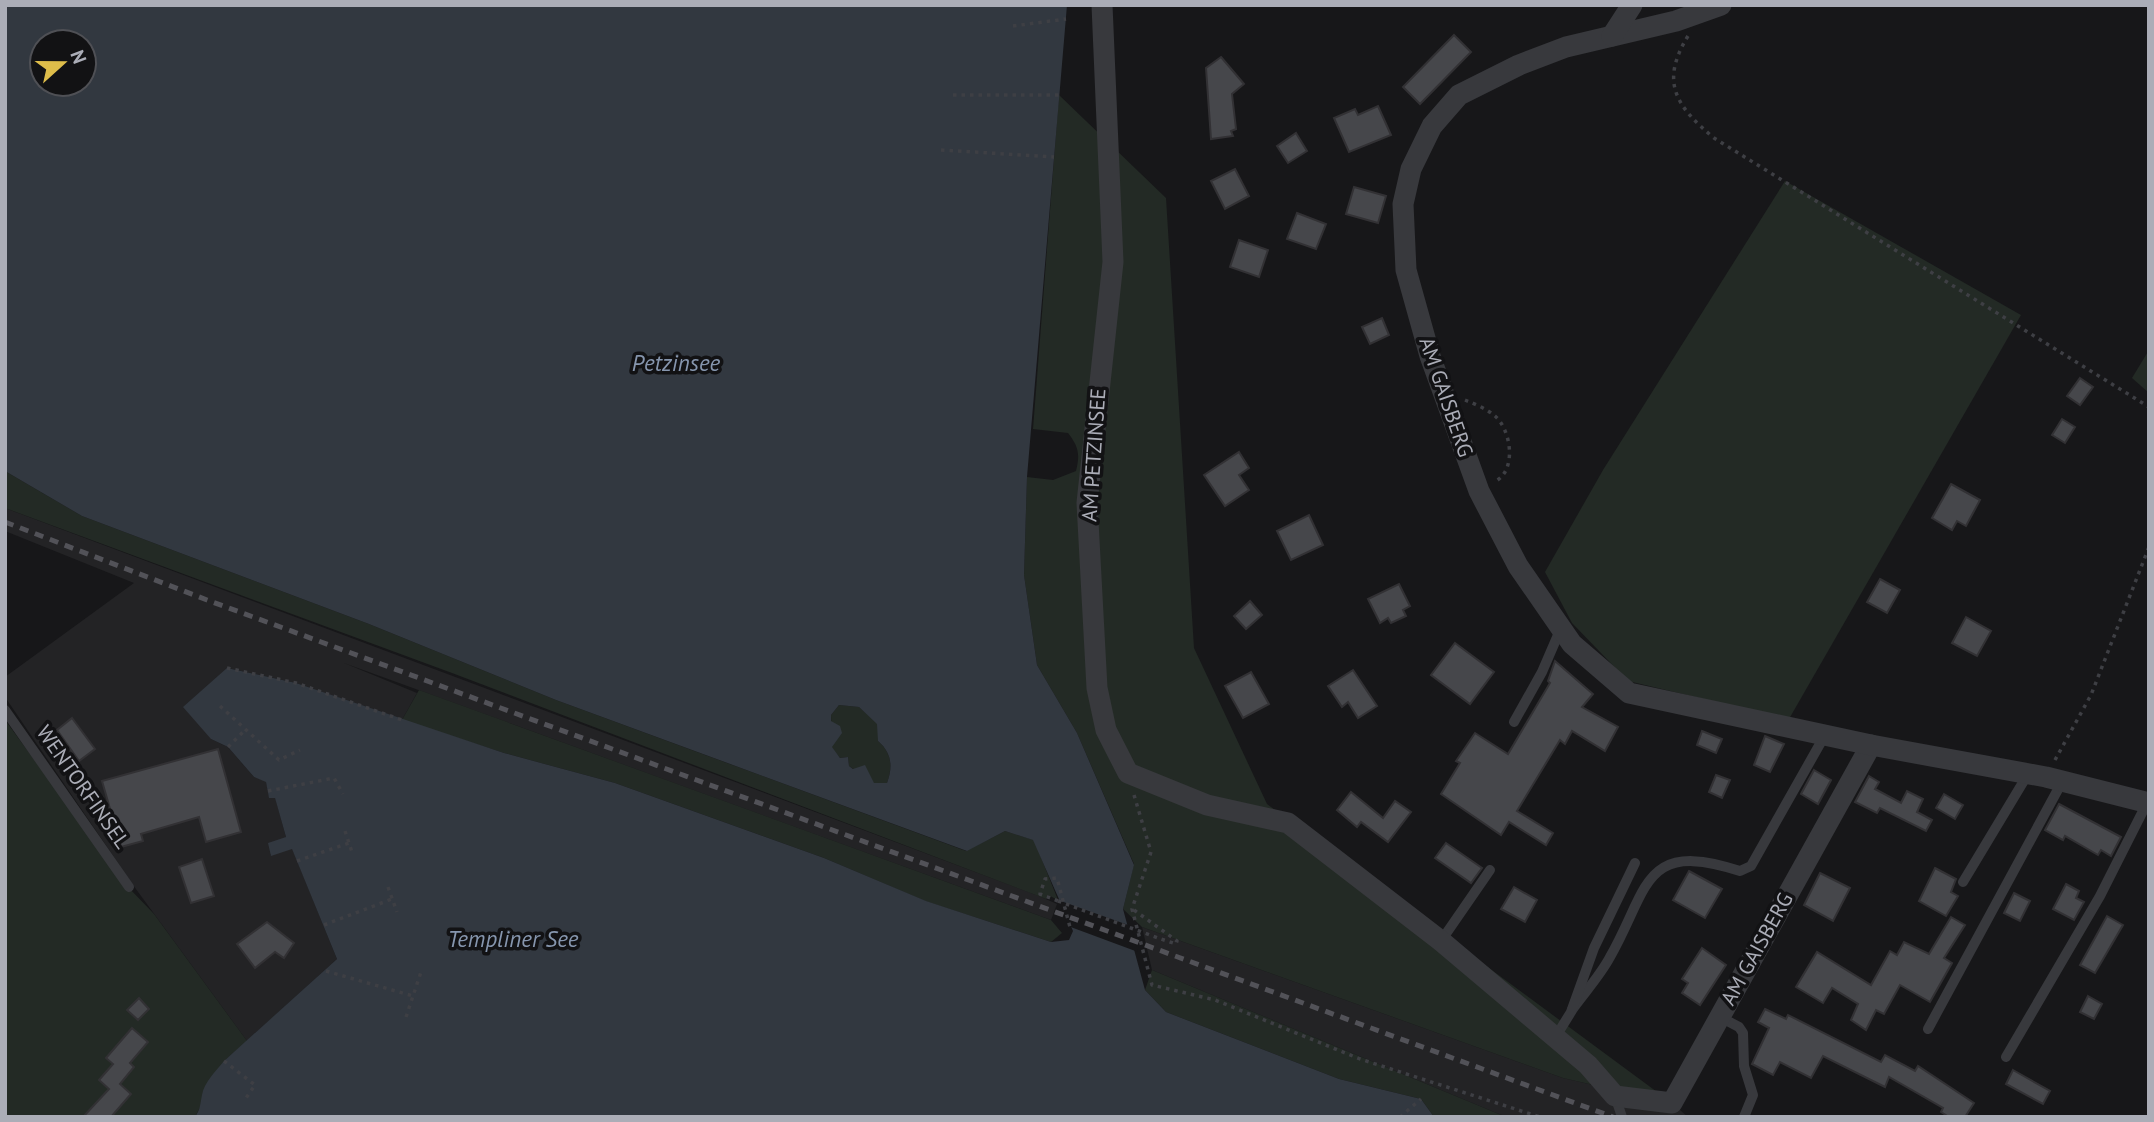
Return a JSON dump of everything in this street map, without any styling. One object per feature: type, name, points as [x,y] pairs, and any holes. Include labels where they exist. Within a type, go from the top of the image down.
[{"type":"street","name":"AM PETZINSEE","points":[[1102,5],[1113,262],[1087,503],[1097,688],[1106,730],[1128,773]]},
{"type":"street","points":[[1612,36],[1632,5]]},
{"type":"street","name":"AM GAISBERG","points":[[1721,5],[1676,21],[1566,47],[1519,65],[1459,95],[1432,126],[1412,169],[1403,204],[1406,270],[1445,398],[1479,491],[1518,566],[1572,644],[1629,693],[1871,745],[2045,778],[2148,803]]},
{"type":"street","name":"AM GAISBERG","points":[[1615,1096],[1672,1103],[1871,745]]},
{"type":"street","points":[[1128,773],[1207,805],[1288,823],[1441,941],[1588,1065],[1615,1096]]},
{"type":"lane","points":[[1514,722],[1542,672],[1561,628]]},
{"type":"lane","name":"WENTORFINSEL","points":[[5,710],[129,887]]},
{"type":"lane","points":[[1555,1038],[1610,959],[1651,875],[1676,862],[1703,860],[1740,871],[1751,866],[1825,735]]},
{"type":"lane","points":[[1963,882],[2045,778]]},
{"type":"lane","points":[[1928,1029],[2045,778]]},
{"type":"lane","points":[[2006,1057],[2100,896],[2148,803]]},
{"type":"lane","points":[[1572,1010],[1594,948],[1634,863]]},
{"type":"lane","points":[[1441,941],[1490,870]]},
{"type":"lane","points":[[1720,1017],[1739,1027],[1743,1033],[1744,1066],[1753,1095],[1744,1117]]},
{"type":"lane","points":[[1615,1096],[1622,1117]]},
{"type":"path","points":[[1013,26],[1066,19]]},
{"type":"path","points":[[1690,34],[1678,52],[1674,74],[1677,97],[1687,115],[1714,138],[2149,407]]},
{"type":"path","points":[[953,95],[1059,95]]},
{"type":"path","points":[[942,150],[1054,157]]},
{"type":"path","points":[[1445,398],[1458,396],[1497,417],[1507,435],[1510,449],[1502,478],[1479,491]]},
{"type":"path","points":[[2045,778],[2091,695],[2149,547]]},
{"type":"path","points":[[227,668],[296,682],[402,720]]},
{"type":"path","points":[[220,706],[279,760],[300,750]]},
{"type":"path","points":[[228,747],[246,729]]},
{"type":"path","points":[[1128,773],[1151,852],[1132,909],[1152,985],[1215,1000],[1373,1064],[1540,1117]]},
{"type":"path","points":[[268,791],[334,778],[342,794]]},
{"type":"path","points":[[345,831],[353,855]]},
{"type":"path","points":[[297,861],[349,843]]},
{"type":"path","points":[[1070,931],[1057,878],[1045,879],[1040,894],[1058,901],[1158,938],[1176,944],[1177,941],[1132,909]]},
{"type":"path","points":[[387,887],[397,912]]},
{"type":"path","points":[[324,925],[392,899]]},
{"type":"path","points":[[406,1017],[422,968]]},
{"type":"path","points":[[326,971],[413,996]]},
{"type":"path","points":[[224,1060],[255,1085],[244,1101]]},
{"type":"path","points":[[1400,1117],[1421,1099]]},
{"type":"shaded area","points":[[1059,95],[1166,198],[1194,648],[1267,804],[1672,1103],[1563,1078],[1142,927],[1123,909],[1134,864],[1077,733],[1037,665],[1024,575],[1027,477],[1053,480],[1076,471],[1078,460],[1078,451],[1068,433],[1033,429]]},
{"type":"shaded area","points":[[1785,181],[2021,315],[1789,719],[1628,681],[1572,623],[1545,572],[1603,470]]},
{"type":"shaded area","points":[[2149,350],[2149,393],[2132,378]]},
{"type":"shaded area","points":[[5,471],[82,516],[369,624],[556,700],[966,851],[1005,831],[1034,840],[1058,900],[1048,895],[1046,899],[452,673],[5,508]]},
{"type":"shaded area","points":[[5,508],[1039,896],[1057,904],[1051,920],[344,663],[417,693],[402,720],[296,683],[227,668],[211,739],[228,747],[254,777],[266,781],[269,796],[275,797],[286,837],[270,855],[292,848],[337,959],[247,1041],[133,885],[5,697],[5,677],[134,583],[5,531]]},
{"type":"shaded area","points":[[419,690],[1051,920],[1062,933],[1051,942],[925,901],[824,858],[615,783],[504,753],[402,720]]},
{"type":"shaded area","points":[[839,705],[859,707],[878,724],[878,741],[890,760],[887,783],[874,783],[849,766],[848,757],[840,758],[832,748],[831,715]]},
{"type":"shaded area","points":[[5,720],[127,886],[154,914],[247,1041],[224,1061],[195,1117],[5,1117]]},
{"type":"shaded area","points":[[1142,927],[1563,1078],[1672,1103],[1688,1117],[1506,1117],[1152,970]]},
{"type":"shaded area","points":[[1152,970],[1506,1117],[1434,1117],[1421,1099],[1339,1079],[1166,1012],[1145,990]]},
{"type":"water","name":"Petzinsee","points":[[5,5],[1067,5],[1027,477],[1024,575],[1037,665],[1077,733],[1134,865],[1123,909],[1145,990],[1166,1012],[1339,1079],[1421,1099],[1434,1117],[195,1117],[205,1085],[224,1061],[337,959],[292,849],[271,856],[268,843],[286,837],[275,798],[269,798],[266,782],[254,777],[228,747],[211,739],[183,707],[227,668],[296,683],[504,753],[615,783],[824,858],[926,901],[1051,942],[1069,940],[1073,931],[1033,840],[1005,831],[967,851],[556,700],[369,624],[82,516],[5,471]],"holes":[[[839,705],[859,707],[877,724],[878,741],[890,760],[887,783],[874,783],[865,765],[853,769],[849,766],[848,757],[840,758],[832,747],[842,733],[840,726],[831,721],[831,715]]]},
{"type":"pier","points":[[1058,900],[1131,926],[1138,952],[1068,926]]},
{"type":"building","points":[[1454,35],[1471,52],[1420,104],[1403,87]]},
{"type":"building","points":[[1221,57],[1244,84],[1232,94],[1236,129],[1231,131],[1233,136],[1211,139],[1206,68]]},
{"type":"building","points":[[1378,106],[1391,135],[1349,152],[1334,118],[1355,109],[1358,115]]},
{"type":"building","points":[[1296,133],[1307,151],[1288,163],[1277,146]]},
{"type":"building","points":[[1235,169],[1249,196],[1225,209],[1211,181]]},
{"type":"building","points":[[1354,187],[1386,196],[1378,223],[1346,214]]},
{"type":"building","points":[[1297,213],[1326,224],[1316,249],[1287,239]]},
{"type":"building","points":[[1239,240],[1268,250],[1259,277],[1230,267]]},
{"type":"building","points":[[1382,318],[1389,335],[1370,344],[1362,327]]},
{"type":"building","points":[[2080,378],[2093,387],[2080,405],[2067,396]]},
{"type":"building","points":[[2062,419],[2075,427],[2065,443],[2052,435]]},
{"type":"building","points":[[1239,452],[1249,468],[1239,475],[1249,490],[1225,506],[1204,475]]},
{"type":"building","points":[[1951,484],[1980,500],[1966,526],[1957,521],[1952,530],[1932,518]]},
{"type":"building","points":[[1309,515],[1323,545],[1291,560],[1277,531]]},
{"type":"building","points":[[1880,579],[1900,590],[1887,613],[1867,602]]},
{"type":"building","points":[[1399,584],[1410,606],[1403,610],[1406,616],[1391,623],[1388,618],[1380,623],[1368,599]]},
{"type":"building","points":[[1250,601],[1262,615],[1246,629],[1234,616]]},
{"type":"building","points":[[1966,617],[1991,631],[1977,656],[1952,643]]},
{"type":"building","points":[[1455,643],[1494,672],[1470,704],[1431,675]]},
{"type":"building","points":[[1555,661],[1593,694],[1582,707],[1618,727],[1605,751],[1572,731],[1565,744],[1560,740],[1517,811],[1553,833],[1546,845],[1509,822],[1501,835],[1441,794],[1460,763],[1456,761],[1475,733],[1508,754],[1550,683],[1548,681]]},
{"type":"building","points":[[1353,670],[1377,706],[1358,718],[1348,702],[1342,707],[1328,686]]},
{"type":"building","points":[[1251,672],[1269,704],[1243,718],[1225,686]]},
{"type":"building","points":[[72,718],[95,749],[79,761],[57,730]]},
{"type":"building","points":[[1702,731],[1722,739],[1716,753],[1697,745]]},
{"type":"building","points":[[1765,736],[1784,744],[1770,772],[1754,765]]},
{"type":"building","points":[[218,749],[241,832],[206,842],[199,817],[141,834],[143,841],[121,847],[102,781]]},
{"type":"building","points":[[1814,770],[1831,780],[1818,804],[1801,794]]},
{"type":"building","points":[[1716,775],[1730,780],[1722,798],[1709,792]]},
{"type":"building","points":[[1869,776],[1879,782],[1875,789],[1901,803],[1907,791],[1923,799],[1917,812],[1932,820],[1926,831],[1880,808],[1877,813],[1855,802]]},
{"type":"building","points":[[1351,792],[1383,818],[1395,801],[1411,812],[1388,842],[1361,822],[1357,827],[1337,810]]},
{"type":"building","points":[[1944,794],[1963,805],[1955,819],[1936,808]]},
{"type":"building","points":[[2059,804],[2121,837],[2111,856],[2101,850],[2098,855],[2065,836],[2063,840],[2045,830]]},
{"type":"building","points":[[1446,843],[1482,868],[1471,883],[1435,858]]},
{"type":"building","points":[[202,859],[214,896],[191,903],[179,867]]},
{"type":"building","points":[[1935,868],[1956,879],[1951,892],[1958,896],[1946,916],[1919,901]]},
{"type":"building","points":[[1689,871],[1722,889],[1705,918],[1673,900]]},
{"type":"building","points":[[1820,873],[1850,888],[1833,921],[1804,905]]},
{"type":"building","points":[[2066,884],[2079,891],[2076,898],[2084,902],[2074,920],[2053,909]]},
{"type":"building","points":[[1514,887],[1537,900],[1525,922],[1501,909]]},
{"type":"building","points":[[2014,893],[2030,901],[2020,921],[2004,913]]},
{"type":"building","points":[[2107,916],[2123,925],[2095,973],[2080,965]]},
{"type":"building","points":[[1951,917],[1965,925],[1944,958],[1952,963],[1930,1002],[1900,985],[1884,1014],[1876,1010],[1866,1030],[1851,1020],[1858,1004],[1832,988],[1823,1003],[1796,987],[1817,952],[1871,985],[1890,951],[1897,955],[1904,942],[1929,954]]},
{"type":"building","points":[[267,922],[294,943],[284,958],[275,952],[255,968],[237,944]]},
{"type":"building","points":[[1702,948],[1726,965],[1700,1005],[1682,993],[1688,983],[1682,979]]},
{"type":"building","points":[[2088,996],[2102,1004],[2094,1019],[2080,1012]]},
{"type":"building","points":[[139,998],[149,1009],[138,1020],[127,1010]]},
{"type":"building","points":[[1765,1009],[1786,1019],[1788,1015],[1881,1062],[1885,1055],[1915,1071],[1918,1066],[1974,1103],[1965,1117],[1949,1117],[1941,1112],[1943,1108],[1889,1077],[1885,1087],[1823,1056],[1811,1078],[1780,1062],[1773,1075],[1752,1064],[1769,1028],[1758,1022]]},
{"type":"building","points":[[132,1028],[148,1042],[130,1063],[134,1067],[120,1084],[131,1094],[111,1117],[83,1117],[109,1089],[99,1080],[113,1064],[106,1058]]},
{"type":"building","points":[[2013,1070],[2050,1091],[2043,1104],[2006,1084]]},
{"type":"railway","points":[[5,522],[207,600],[1613,1117]]},
{"type":"water label","name":"Templiner See","points":[[513,939]]}]
